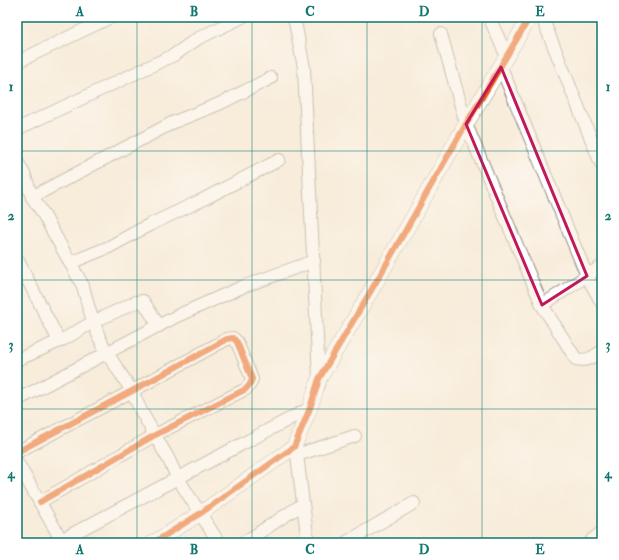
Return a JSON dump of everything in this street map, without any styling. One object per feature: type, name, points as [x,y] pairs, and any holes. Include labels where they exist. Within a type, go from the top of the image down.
[{"type":"street","points":[[17,62],[111,17]]},
{"type":"street","points":[[17,130],[174,55],[197,39],[242,17]]},
{"type":"street","points":[[294,17],[304,68],[319,379]]},
{"type":"street","points":[[490,17],[504,62],[587,276],[602,303]]},
{"type":"street","points":[[308,543],[295,451],[319,379],[466,124],[530,17]]},
{"type":"street","points":[[542,17],[602,166]]},
{"type":"street","points":[[442,34],[466,124],[542,305],[576,359],[583,361],[590,359],[602,351]]},
{"type":"street","points":[[32,197],[162,128],[219,104],[271,78]]},
{"type":"street","points":[[70,263],[109,247],[149,224],[202,200],[279,160]]},
{"type":"street","points":[[17,161],[21,178],[41,210],[83,286],[88,309],[107,352],[132,391],[141,411],[177,477],[219,543]]},
{"type":"street","points":[[17,259],[59,341]]},
{"type":"street","points":[[17,400],[107,352],[242,287],[314,261]]},
{"type":"street","points":[[542,305],[602,266]]},
{"type":"street","points":[[17,360],[59,341],[93,322],[136,302],[144,301],[159,326]]},
{"type":"street","points":[[17,452],[227,339],[233,338],[237,342],[252,378],[246,389],[155,435],[40,502]]},
{"type":"street","points":[[17,462],[62,541],[177,477],[310,408]]},
{"type":"street","points":[[153,543],[295,451],[355,436]]},
{"type":"street","points":[[346,543],[414,503]]},
{"type":"street","points":[[243,543],[303,504]]},
{"type":"street","points":[[592,540],[602,532]]},
{"type":"highlighted area","points":[[501,67],[587,276],[542,305],[466,124]]},
{"type":"cycle path","points":[[153,543],[201,513],[294,447],[310,408],[319,379],[466,124],[530,17]]},
{"type":"cycle path","points":[[17,452],[227,339],[233,338],[237,342],[252,379],[246,389],[155,435],[40,502]]}]
